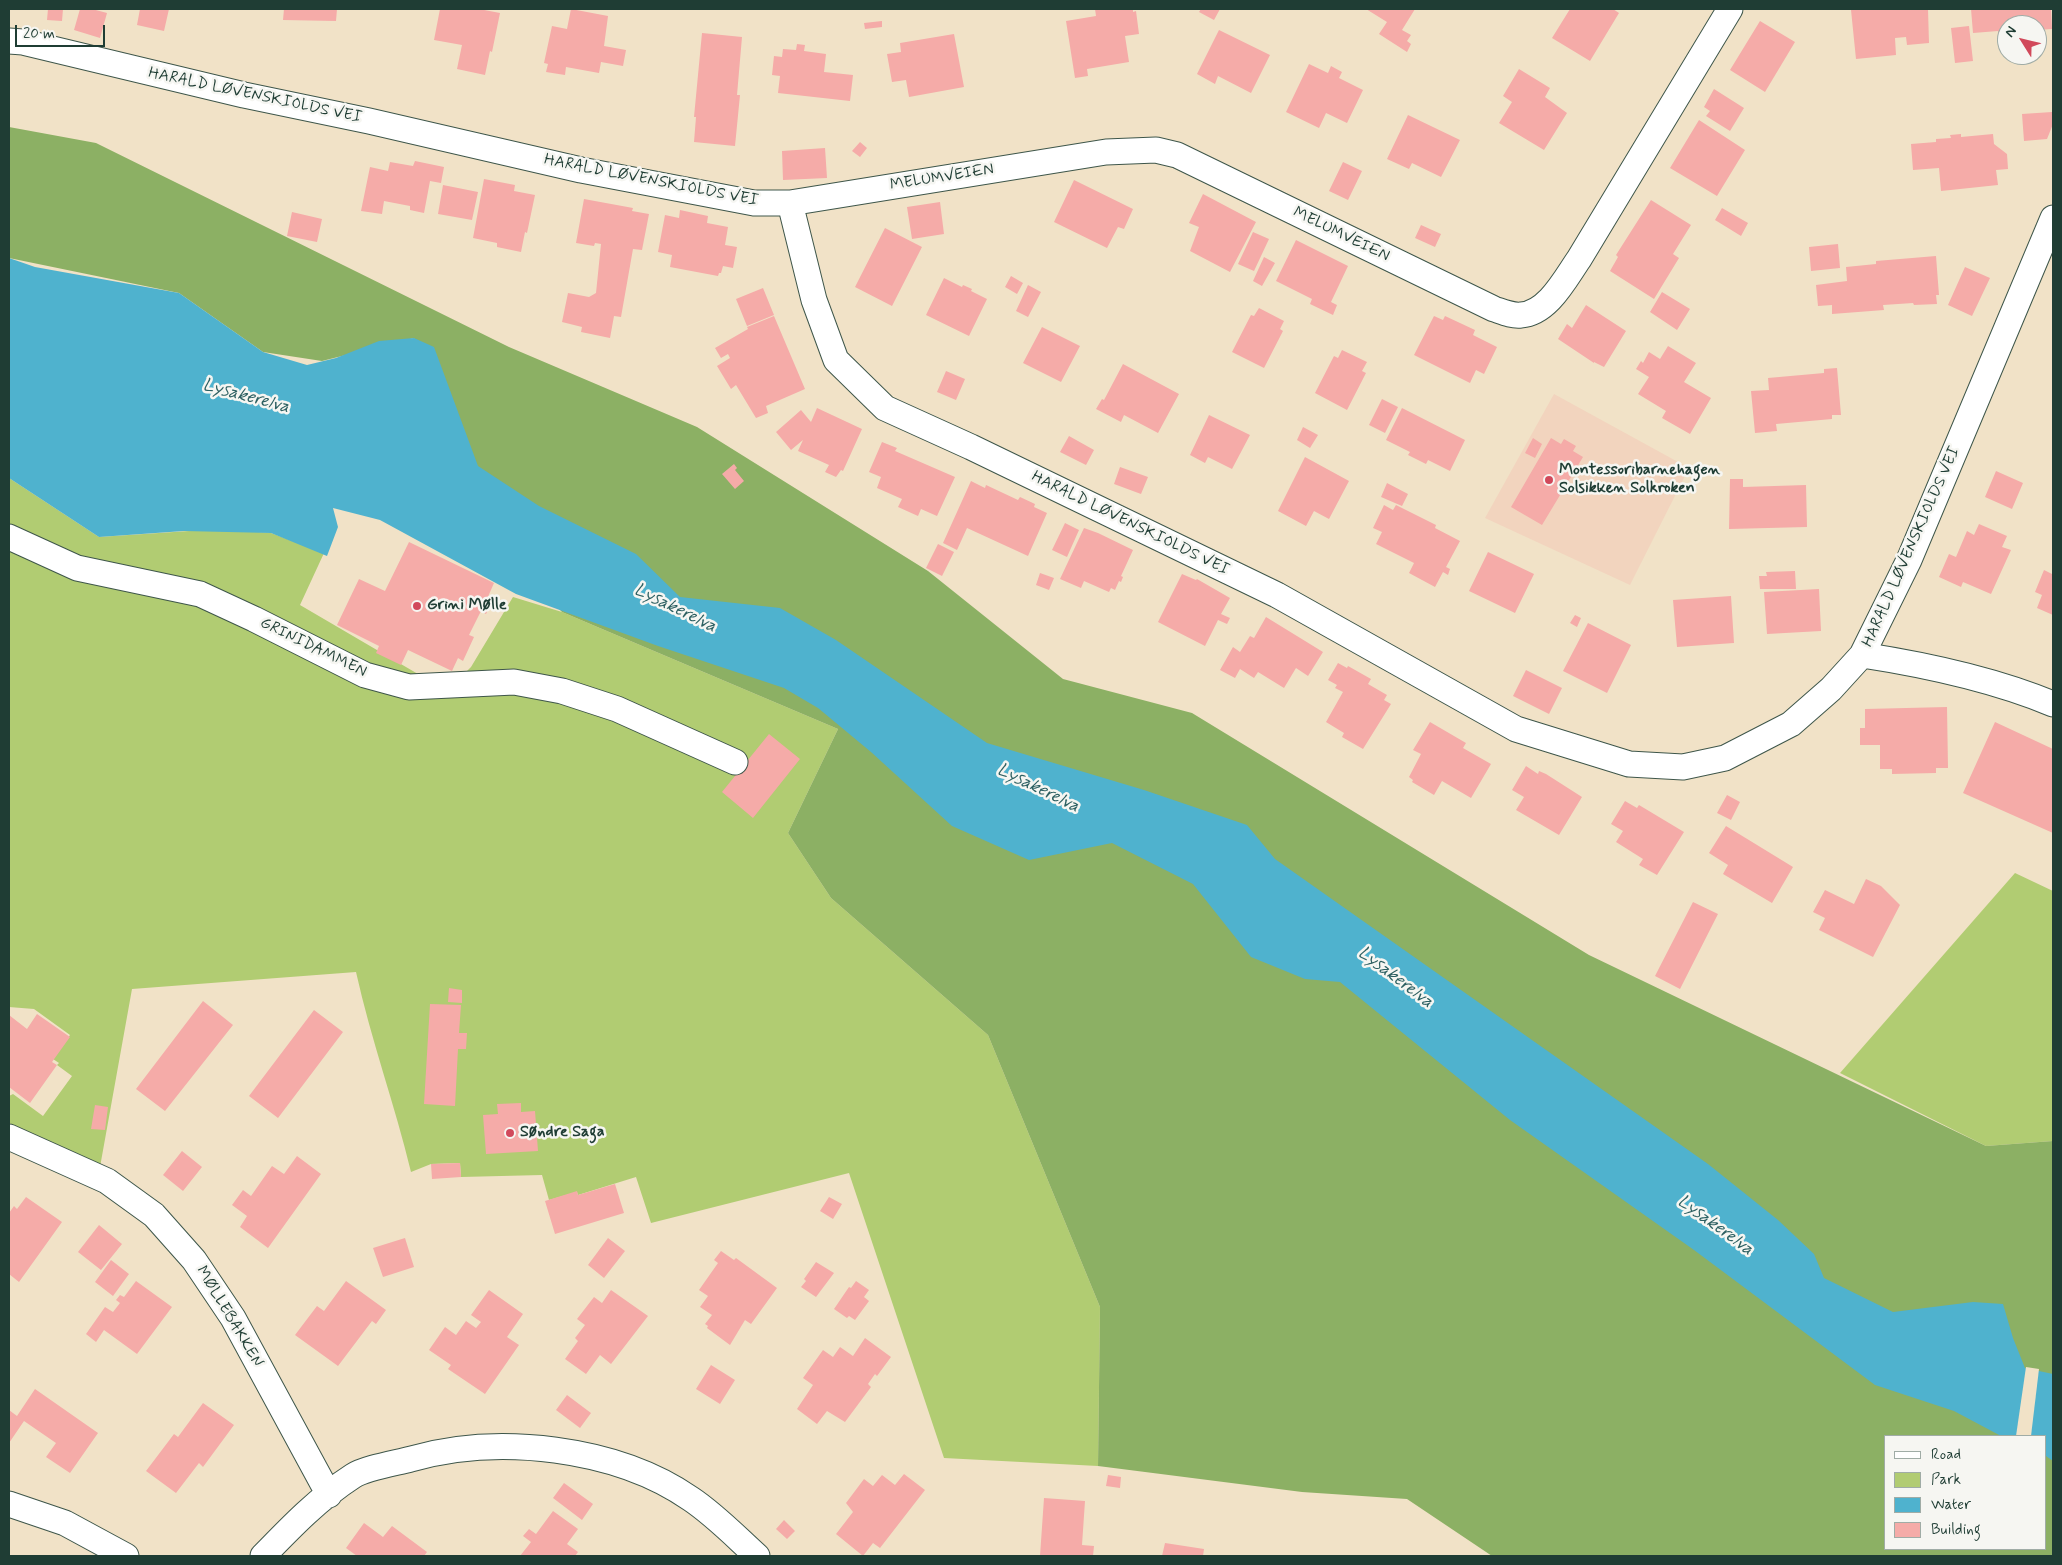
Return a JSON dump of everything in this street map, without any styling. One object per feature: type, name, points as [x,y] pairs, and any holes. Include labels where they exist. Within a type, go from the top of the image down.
[{"type":"street","name":"MELUMVEIEN","points":[[790,204],[1106,152],[1156,150],[1177,155],[1233,181],[1494,310],[1510,315],[1533,313],[1543,306],[1555,292],[1579,259],[1730,9]]},
{"type":"street","name":"HARALD LØVENSKIOLDS VEI","points":[[9,41],[23,42],[244,95],[369,121],[581,170],[754,203],[790,204],[814,300],[836,360],[885,408],[971,447],[1277,595],[1516,729],[1628,764],[1683,767],[1725,758],[1791,724],[1831,689],[1862,655],[1909,560],[2053,218]]},
{"type":"street","name":"GRINIDAMMEN","points":[[9,538],[77,568],[200,594],[365,675],[409,687],[514,682],[562,690],[617,709],[735,762]]},
{"type":"street","points":[[1862,655],[1922,664],[2032,695],[2053,704]]},
{"type":"street","name":"MØLLEBAKKEN","points":[[9,1137],[107,1180],[160,1222],[194,1260],[233,1318],[328,1494]]},
{"type":"street","points":[[263,1556],[300,1517],[355,1474],[437,1451],[481,1448],[530,1448],[568,1451],[614,1461],[653,1477],[692,1499],[756,1556]]},
{"type":"street","points":[[9,1504],[65,1523],[126,1556]]},
{"type":"shaded area","points":[[1554,394],[1689,468],[1630,585],[1485,518]]},
{"type":"green space","points":[[9,127],[96,143],[509,347],[697,427],[928,571],[1063,679],[1192,713],[1589,955],[1986,1146],[2053,1141],[2053,1556],[1492,1556],[1407,1499],[1302,1492],[1098,1466],[1100,1307],[988,1035],[831,898],[788,833],[838,729],[562,612],[474,518],[414,338],[322,361],[263,352],[179,293],[9,258]]},
{"type":"green space","points":[[9,478],[99,537],[219,529],[271,533],[324,553],[300,605],[447,691],[471,667],[513,597],[562,612],[838,729],[788,833],[831,898],[988,1035],[1100,1307],[1098,1466],[944,1458],[849,1173],[651,1223],[636,1177],[578,1195],[577,1192],[549,1200],[542,1175],[461,1177],[460,1163],[431,1164],[411,1172],[356,972],[132,989],[100,1167],[9,1123],[9,1096],[13,1094],[43,1116],[72,1076],[57,1065],[59,1063],[53,1059],[70,1035],[34,1009],[9,1007]]},
{"type":"green space","points":[[2015,873],[2053,891],[2053,1141],[1986,1146],[1840,1073]]},
{"type":"water","name":"Lysakerelva","points":[[9,258],[35,267],[179,293],[263,352],[307,365],[336,358],[379,341],[414,338],[434,347],[478,466],[539,506],[636,554],[680,597],[780,608],[836,640],[987,743],[1144,790],[1247,825],[1275,859],[1708,1164],[1778,1220],[1814,1254],[1824,1278],[1893,1312],[1973,1302],[2003,1304],[2013,1338],[2025,1368],[2053,1374],[2053,1461],[2047,1457],[2047,1435],[1999,1435],[1954,1411],[1875,1385],[1694,1250],[1510,1120],[1340,982],[1305,979],[1251,957],[1193,884],[1112,843],[1029,860],[952,826],[871,752],[818,708],[784,688],[658,646],[516,594],[380,520],[333,508],[338,527],[327,556],[271,533],[184,531],[99,537],[9,478]]},
{"type":"pier","points":[[2026,1367],[2039,1369],[2031,1435],[2016,1435]]},
{"type":"building","points":[[48,9],[63,9],[62,21],[47,20]]},
{"type":"building","points":[[80,9],[92,9],[107,13],[100,38],[74,30]]},
{"type":"building","points":[[140,9],[169,9],[164,31],[137,25]]},
{"type":"building","points":[[284,9],[337,9],[336,21],[283,20]]},
{"type":"building","points":[[440,9],[479,9],[500,13],[485,75],[457,69],[462,45],[434,40]]},
{"type":"building","points":[[571,9],[608,16],[604,46],[626,50],[623,66],[601,62],[599,73],[566,67],[565,75],[546,72],[548,64],[544,63],[552,26],[567,29]]},
{"type":"building","points":[[1095,9],[1133,9],[1133,12],[1136,11],[1139,34],[1125,36],[1129,62],[1087,69],[1088,76],[1075,78],[1066,21],[1096,16]]},
{"type":"building","points":[[1201,9],[1220,9],[1214,20],[1199,12]]},
{"type":"building","points":[[1366,9],[1415,9],[1402,30],[1411,35],[1407,41],[1411,44],[1407,52],[1379,34],[1387,22]]},
{"type":"building","points":[[1570,9],[1613,9],[1619,13],[1590,61],[1552,38]]},
{"type":"building","points":[[1928,9],[1929,43],[1907,45],[1906,37],[1895,38],[1896,55],[1856,59],[1851,10]]},
{"type":"building","points":[[1971,9],[2051,9],[2052,29],[2047,29],[2047,15],[1997,15],[1997,31],[1973,33]]},
{"type":"building","points":[[882,21],[882,27],[865,29],[864,23]]},
{"type":"building","points":[[1760,21],[1795,42],[1765,92],[1730,70]]},
{"type":"building","points":[[1969,26],[1973,61],[1955,63],[1951,28]]},
{"type":"building","points":[[1219,30],[1270,55],[1251,93],[1218,76],[1215,84],[1197,74]]},
{"type":"building","points":[[702,33],[742,37],[737,95],[740,95],[735,146],[694,142],[696,117],[694,117]]},
{"type":"building","points":[[954,34],[964,87],[909,97],[906,80],[892,82],[887,54],[901,52],[900,43]]},
{"type":"building","points":[[797,44],[805,45],[804,51],[826,54],[824,72],[853,75],[850,101],[778,93],[780,76],[772,75],[774,56],[782,57],[783,49],[796,50]]},
{"type":"building","points":[[1309,64],[1328,73],[1331,66],[1342,72],[1339,78],[1363,90],[1347,123],[1326,113],[1319,128],[1286,112]]},
{"type":"building","points":[[1519,69],[1550,88],[1545,97],[1567,113],[1544,150],[1499,123],[1512,102],[1503,96]]},
{"type":"building","points":[[1714,89],[1744,108],[1730,131],[1706,116],[1710,111],[1704,107]]},
{"type":"building","points":[[2052,112],[2053,124],[2047,139],[2024,141],[2022,114]]},
{"type":"building","points":[[1408,115],[1460,140],[1441,177],[1412,163],[1409,169],[1387,159]]},
{"type":"building","points":[[1699,120],[1745,150],[1717,196],[1670,168]]},
{"type":"building","points":[[1961,134],[1961,137],[1993,134],[1994,144],[2007,154],[2008,169],[1996,170],[1998,185],[1941,191],[1939,168],[1913,170],[1911,144],[1936,142],[1936,139],[1951,138],[1950,135]]},
{"type":"building","points":[[860,142],[867,148],[860,157],[852,151]]},
{"type":"building","points":[[825,148],[827,178],[783,180],[782,151]]},
{"type":"building","points":[[415,161],[444,167],[441,183],[430,181],[424,213],[410,210],[410,206],[384,201],[382,214],[361,211],[370,167],[388,171],[390,162],[413,166]]},
{"type":"building","points":[[1343,162],[1362,171],[1348,200],[1329,191]]},
{"type":"building","points":[[484,179],[515,185],[514,191],[535,195],[521,252],[497,247],[497,243],[473,238]]},
{"type":"building","points":[[1074,180],[1133,209],[1124,229],[1118,227],[1107,248],[1054,222]]},
{"type":"building","points":[[443,185],[478,192],[472,220],[438,214]]},
{"type":"building","points":[[1203,194],[1256,222],[1230,272],[1190,251],[1199,227],[1189,223]]},
{"type":"building","points":[[584,199],[633,208],[632,211],[649,214],[642,250],[633,249],[621,317],[614,316],[610,338],[581,332],[582,327],[562,322],[568,293],[589,297],[596,293],[601,244],[595,243],[594,246],[576,243]]},
{"type":"building","points":[[1651,200],[1691,225],[1673,254],[1679,258],[1654,299],[1610,271],[1618,257],[1616,255]]},
{"type":"building","points":[[940,202],[944,234],[912,239],[907,207]]},
{"type":"building","points":[[1722,208],[1748,223],[1741,236],[1715,220]]},
{"type":"building","points":[[680,210],[708,216],[707,223],[728,227],[725,245],[737,247],[733,268],[723,266],[718,276],[670,267],[672,255],[658,252],[665,215],[679,218]]},
{"type":"building","points":[[292,212],[322,219],[317,242],[287,236]]},
{"type":"building","points":[[1421,225],[1441,234],[1435,247],[1415,238]]},
{"type":"building","points":[[885,228],[922,247],[892,306],[855,287]]},
{"type":"building","points":[[1253,232],[1269,239],[1254,271],[1238,264]]},
{"type":"building","points":[[1296,240],[1348,266],[1331,302],[1337,305],[1333,315],[1310,304],[1312,299],[1276,281]]},
{"type":"building","points":[[1838,244],[1840,268],[1811,271],[1809,247]]},
{"type":"building","points":[[1936,256],[1939,295],[1936,295],[1937,304],[1883,305],[1884,310],[1832,314],[1832,305],[1818,306],[1816,285],[1847,281],[1846,267],[1876,264],[1876,261]]},
{"type":"building","points":[[1264,257],[1275,263],[1262,286],[1253,281]]},
{"type":"building","points":[[1965,267],[1990,278],[1972,316],[1948,305]]},
{"type":"building","points":[[1011,276],[1023,283],[1017,294],[1005,287]]},
{"type":"building","points":[[944,278],[962,287],[963,285],[972,289],[971,291],[987,299],[969,336],[926,315]]},
{"type":"building","points":[[1028,285],[1041,292],[1028,317],[1016,311]]},
{"type":"building","points":[[763,288],[774,315],[747,326],[736,299]]},
{"type":"building","points":[[1662,292],[1690,309],[1677,330],[1650,312]]},
{"type":"building","points":[[1586,305],[1626,331],[1604,367],[1594,363],[1558,339],[1567,324],[1572,328]]},
{"type":"building","points":[[1259,308],[1284,321],[1280,329],[1283,331],[1264,368],[1232,352],[1251,315],[1254,316]]},
{"type":"building","points":[[774,316],[805,389],[766,406],[768,413],[756,418],[736,385],[731,389],[717,366],[730,358],[728,354],[721,358],[715,348],[748,329],[747,327]]},
{"type":"building","points":[[1434,316],[1443,320],[1445,316],[1475,330],[1473,335],[1497,347],[1484,374],[1476,370],[1470,383],[1414,355]]},
{"type":"building","points":[[1042,327],[1080,346],[1061,382],[1023,363]]},
{"type":"building","points":[[1668,346],[1696,363],[1684,382],[1711,398],[1690,434],[1662,418],[1666,411],[1638,394],[1649,377],[1636,369],[1641,361],[1643,363],[1649,352],[1660,359]]},
{"type":"building","points":[[1342,350],[1367,362],[1362,371],[1366,373],[1347,410],[1315,393],[1334,356],[1338,358]]},
{"type":"building","points":[[1123,364],[1179,394],[1158,433],[1124,415],[1121,422],[1096,409],[1102,399],[1104,400]]},
{"type":"building","points":[[1837,368],[1841,415],[1832,415],[1832,419],[1776,424],[1777,431],[1755,433],[1751,391],[1769,390],[1768,378],[1824,373],[1824,369]]},
{"type":"building","points":[[946,371],[965,379],[956,400],[937,392]]},
{"type":"building","points":[[1382,399],[1398,407],[1385,433],[1369,425]]},
{"type":"building","points":[[817,408],[862,429],[843,471],[841,470],[836,477],[825,472],[829,465],[798,451],[803,440],[791,450],[776,432],[801,410],[811,422]]},
{"type":"building","points":[[1402,408],[1465,440],[1450,471],[1428,460],[1426,464],[1408,455],[1410,452],[1386,440]]},
{"type":"building","points":[[1209,415],[1250,435],[1232,469],[1208,457],[1205,463],[1190,455]]},
{"type":"building","points":[[1303,427],[1318,435],[1310,448],[1297,440]]},
{"type":"building","points":[[1069,436],[1094,450],[1086,465],[1060,452]]},
{"type":"building","points":[[1533,438],[1542,444],[1535,458],[1525,453]]},
{"type":"building","points":[[1551,438],[1561,444],[1564,439],[1576,446],[1573,451],[1583,457],[1542,525],[1511,507]]},
{"type":"building","points":[[882,442],[897,448],[895,451],[955,477],[937,516],[921,509],[918,516],[898,507],[902,499],[877,488],[881,477],[869,472]]},
{"type":"building","points":[[1305,457],[1349,481],[1329,519],[1314,511],[1306,526],[1278,511]]},
{"type":"building","points":[[734,464],[737,468],[735,470],[744,481],[735,489],[722,474]]},
{"type":"building","points":[[1120,467],[1148,477],[1141,494],[1114,484]]},
{"type":"building","points":[[1996,471],[2023,483],[2012,509],[1985,497]]},
{"type":"building","points":[[1730,479],[1743,479],[1743,487],[1806,485],[1807,527],[1729,529]]},
{"type":"building","points":[[971,481],[985,488],[986,485],[1018,500],[1020,497],[1035,504],[1034,507],[1047,513],[1028,556],[967,528],[957,550],[943,543]]},
{"type":"building","points":[[1387,483],[1408,494],[1402,506],[1381,497]]},
{"type":"building","points":[[1384,505],[1393,510],[1396,505],[1436,525],[1435,528],[1460,541],[1446,567],[1450,569],[1448,575],[1443,572],[1435,587],[1409,573],[1414,563],[1376,544],[1382,532],[1373,528]]},
{"type":"building","points":[[1065,523],[1079,530],[1067,557],[1052,550]]},
{"type":"building","points":[[1979,524],[2007,536],[2002,547],[2011,550],[1991,594],[1963,582],[1961,587],[1939,577],[1949,554],[1956,557],[1967,531],[1974,535]]},
{"type":"building","points":[[1084,528],[1133,550],[1121,576],[1123,577],[1121,582],[1119,581],[1115,590],[1111,588],[1109,592],[1084,581],[1081,588],[1060,579]]},
{"type":"building","name":"Grini Mølle","points":[[409,542],[494,583],[487,599],[492,601],[486,614],[481,611],[469,635],[474,637],[463,661],[458,658],[452,671],[408,650],[401,665],[376,653],[379,646],[337,625],[359,579],[385,591]]},
{"type":"building","points":[[938,544],[954,552],[942,576],[926,568]]},
{"type":"building","points":[[1488,552],[1534,574],[1515,613],[1469,591]]},
{"type":"building","points":[[2044,570],[2052,574],[2053,571],[2053,615],[2037,608],[2042,595],[2035,592]]},
{"type":"building","points":[[1795,571],[1796,589],[1760,589],[1759,576],[1767,576],[1766,572]]},
{"type":"building","points":[[1040,573],[1054,578],[1049,590],[1036,585]]},
{"type":"building","points":[[1182,574],[1197,579],[1230,598],[1221,614],[1230,618],[1227,624],[1218,620],[1205,646],[1158,622]]},
{"type":"building","points":[[1819,589],[1821,631],[1767,634],[1764,592]]},
{"type":"building","points":[[1731,596],[1734,643],[1677,647],[1673,600]]},
{"type":"building","points":[[1575,615],[1581,618],[1577,627],[1570,623]]},
{"type":"building","points":[[1266,617],[1323,652],[1308,676],[1296,668],[1284,688],[1258,672],[1254,678],[1240,669],[1235,678],[1220,670],[1233,647],[1240,652],[1250,636],[1254,638]]},
{"type":"building","points":[[1588,623],[1631,645],[1607,693],[1563,671]]},
{"type":"building","points":[[1338,663],[1347,668],[1348,666],[1371,679],[1368,684],[1387,695],[1384,700],[1391,704],[1363,749],[1342,737],[1344,733],[1326,722],[1343,692],[1335,688],[1337,685],[1328,680]]},
{"type":"building","points":[[1526,670],[1562,688],[1549,714],[1513,696]]},
{"type":"building","points":[[1947,707],[1948,768],[1936,768],[1936,773],[1892,774],[1892,769],[1880,769],[1880,745],[1860,745],[1860,728],[1865,728],[1865,709]]},
{"type":"building","points":[[1430,722],[1466,743],[1463,748],[1491,764],[1471,798],[1442,781],[1434,795],[1412,782],[1413,780],[1409,777],[1421,754],[1413,750]]},
{"type":"building","points":[[1995,722],[2053,749],[2053,833],[1963,793]]},
{"type":"building","points":[[769,734],[800,759],[753,818],[722,792]]},
{"type":"building","points":[[1526,766],[1538,774],[1539,771],[1546,774],[1582,797],[1559,835],[1516,810],[1524,797],[1512,790]]},
{"type":"building","points":[[1727,795],[1740,802],[1731,820],[1717,813]]},
{"type":"building","points":[[1625,801],[1637,808],[1639,805],[1684,832],[1657,875],[1639,865],[1643,859],[1616,842],[1623,831],[1611,824]]},
{"type":"building","points":[[1726,826],[1793,867],[1772,903],[1723,874],[1728,865],[1709,853]]},
{"type":"building","points":[[1866,879],[1881,886],[1900,905],[1873,957],[1819,930],[1825,918],[1813,912],[1825,890],[1854,904]]},
{"type":"building","points":[[1693,902],[1718,914],[1680,989],[1655,976]]},
{"type":"building","points":[[449,988],[462,990],[462,1003],[448,1002]]},
{"type":"building","points":[[203,1001],[233,1025],[165,1111],[136,1089]]},
{"type":"building","points":[[430,1004],[461,1005],[459,1033],[467,1033],[466,1049],[458,1049],[455,1106],[424,1104]]},
{"type":"building","points":[[314,1010],[343,1032],[278,1118],[249,1096]]},
{"type":"building","points":[[37,1014],[70,1037],[52,1062],[57,1065],[30,1103],[9,1087],[9,1015],[27,1029]]},
{"type":"building","name":"Søndre Saga","points":[[521,1103],[521,1112],[535,1111],[538,1151],[486,1154],[483,1115],[498,1114],[497,1104]]},
{"type":"building","points":[[95,1105],[108,1107],[105,1130],[91,1129]]},
{"type":"building","points":[[182,1151],[202,1167],[183,1191],[163,1175]]},
{"type":"building","points":[[297,1156],[321,1174],[268,1248],[240,1227],[247,1216],[232,1205],[243,1190],[251,1196],[272,1166],[284,1174]]},
{"type":"building","points":[[460,1163],[461,1177],[432,1179],[431,1164]]},
{"type":"building","points":[[615,1184],[624,1213],[555,1234],[545,1201],[577,1191],[578,1195]]},
{"type":"building","points":[[26,1197],[62,1222],[19,1282],[9,1274],[9,1213],[14,1206],[17,1209]]},
{"type":"building","points":[[829,1197],[842,1204],[833,1219],[820,1211]]},
{"type":"building","points":[[99,1225],[122,1244],[101,1270],[78,1252]]},
{"type":"building","points":[[405,1238],[414,1267],[383,1277],[373,1248]]},
{"type":"building","points":[[608,1238],[625,1251],[604,1278],[588,1265]]},
{"type":"building","points":[[721,1251],[734,1260],[736,1258],[777,1288],[751,1324],[745,1320],[730,1345],[707,1328],[708,1326],[705,1324],[712,1315],[700,1307],[708,1296],[699,1290],[718,1263],[714,1260]]},
{"type":"building","points":[[111,1260],[129,1274],[113,1296],[95,1282]]},
{"type":"building","points":[[816,1262],[834,1273],[816,1297],[801,1287],[806,1281],[804,1279]]},
{"type":"building","points":[[136,1281],[172,1307],[137,1354],[104,1330],[96,1342],[86,1334],[105,1307],[113,1312],[120,1303],[116,1300],[120,1295],[124,1297]]},
{"type":"building","points":[[346,1281],[386,1310],[376,1324],[372,1321],[338,1366],[295,1335],[317,1306],[324,1311]]},
{"type":"building","points":[[856,1281],[869,1290],[864,1297],[869,1301],[855,1320],[849,1316],[847,1318],[834,1309],[849,1287],[851,1288]]},
{"type":"building","points":[[489,1290],[523,1314],[507,1337],[519,1345],[485,1394],[448,1369],[451,1365],[429,1350],[445,1327],[456,1335],[466,1321],[476,1328],[481,1322],[471,1315]]},
{"type":"building","points":[[611,1290],[648,1316],[611,1364],[600,1355],[586,1374],[565,1359],[578,1341],[575,1338],[585,1325],[577,1319],[594,1297],[602,1303]]},
{"type":"building","points":[[865,1338],[891,1357],[877,1376],[875,1374],[868,1384],[871,1387],[845,1422],[827,1411],[817,1424],[797,1409],[813,1385],[803,1378],[823,1350],[833,1357],[840,1347],[853,1356]]},
{"type":"building","points":[[711,1365],[735,1380],[720,1404],[696,1389]]},
{"type":"building","points":[[35,1389],[98,1433],[70,1473],[46,1457],[56,1443],[24,1421],[9,1443],[9,1410],[17,1416]]},
{"type":"building","points":[[567,1395],[591,1413],[580,1428],[556,1410]]},
{"type":"building","points":[[203,1403],[234,1425],[203,1467],[199,1463],[176,1493],[146,1471],[174,1434],[178,1437]]},
{"type":"building","points":[[904,1474],[925,1490],[880,1548],[873,1543],[863,1556],[836,1534],[853,1512],[846,1503],[864,1479],[873,1486],[882,1475],[895,1485]]},
{"type":"building","points":[[1108,1475],[1121,1477],[1120,1488],[1106,1486]]},
{"type":"building","points":[[564,1483],[593,1504],[582,1520],[553,1498]]},
{"type":"building","points":[[1044,1498],[1085,1501],[1082,1545],[1094,1546],[1093,1556],[1040,1556]]},
{"type":"building","points":[[553,1511],[578,1529],[567,1544],[578,1552],[575,1556],[520,1556],[531,1542],[523,1536],[529,1529],[536,1534]]},
{"type":"building","points":[[784,1520],[795,1531],[787,1539],[776,1529]]},
{"type":"building","points":[[364,1523],[383,1537],[392,1526],[427,1552],[424,1556],[357,1556],[346,1548]]},
{"type":"building","points":[[1165,1543],[1204,1549],[1203,1556],[1162,1556]]},
{"type":"place","name":"Montessoribarnehagen Solsikken Solkroken","points":[[1549,480]]},
{"type":"place","name":"Grini Mølle","points":[[417,606]]},
{"type":"place","name":"Søndre Saga","points":[[510,1133]]}]
